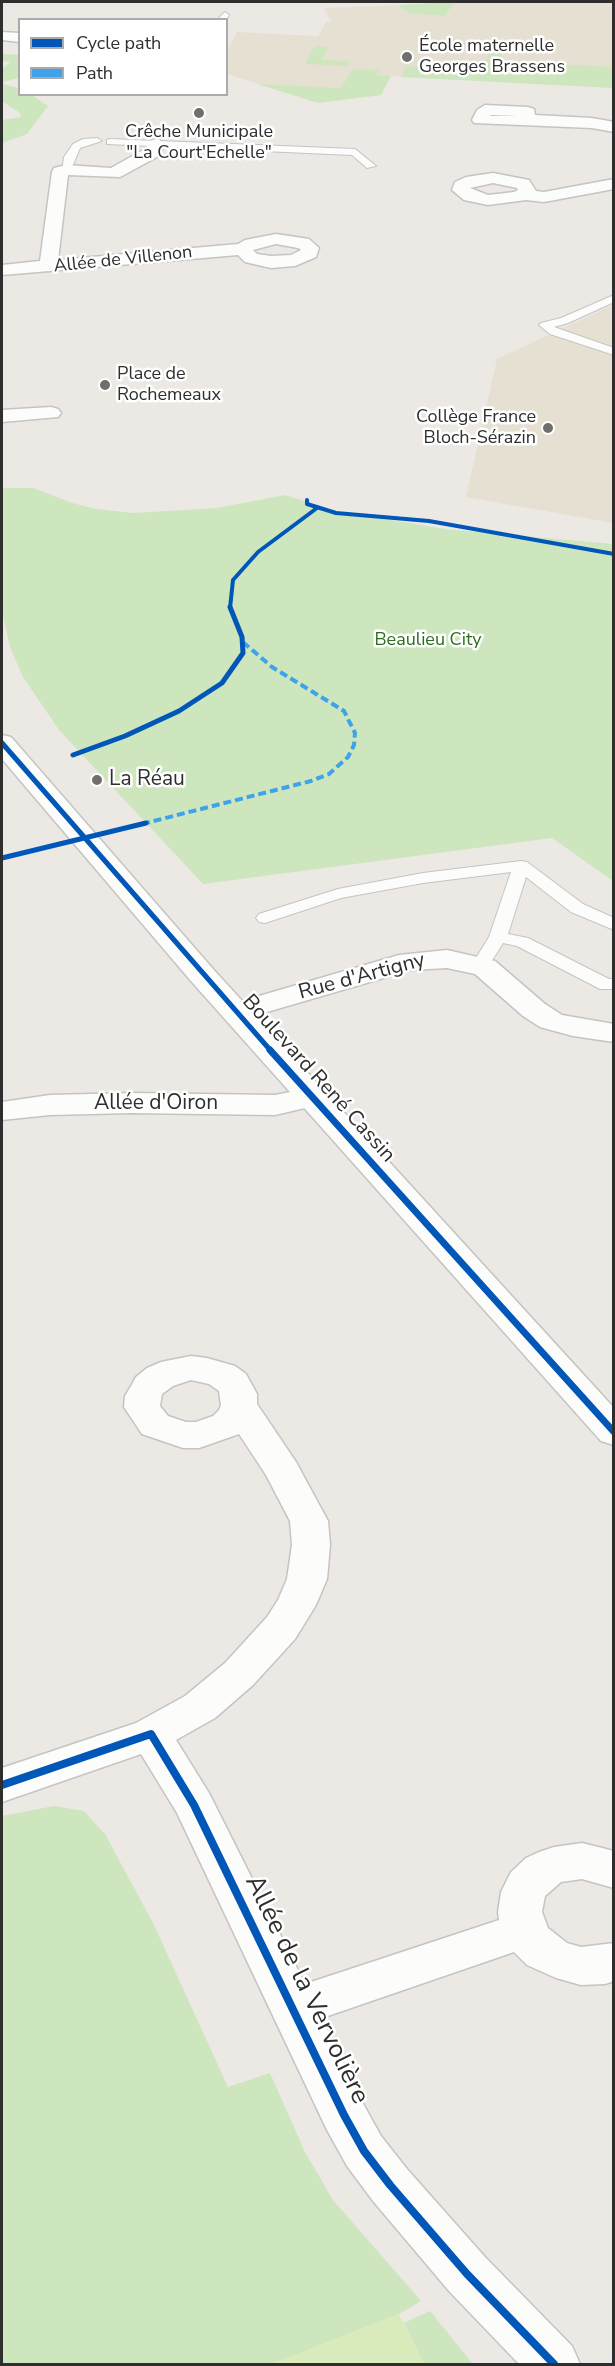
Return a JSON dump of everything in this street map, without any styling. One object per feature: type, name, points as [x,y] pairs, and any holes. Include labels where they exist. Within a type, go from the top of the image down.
[{"type":"street","points":[[2,36],[18,38]]},
{"type":"street","points":[[525,119],[592,123],[614,127]]},
{"type":"street","points":[[48,267],[58,176],[66,170],[114,173],[151,153],[158,144]]},
{"type":"street","points":[[525,194],[544,197],[614,184]]},
{"type":"street","name":"Allée de Villenon","points":[[2,270],[244,249]]},
{"type":"street","points":[[2,416],[51,413]]},
{"type":"street","name":"Boulevard René Cassin","points":[[2,743],[311,1097],[614,1432]]},
{"type":"street","name":"Rue d'Artigny","points":[[236,1012],[414,960],[447,959],[480,966],[492,972],[534,1010],[551,1021],[614,1033]]},
{"type":"street","name":"Allée d'Oiron","points":[[2,1111],[50,1105],[132,1102],[275,1105],[311,1097]]},
{"type":"street","points":[[2,1785],[151,1734],[200,1707],[239,1674],[280,1628],[296,1605],[307,1579],[311,1545],[309,1521],[284,1471],[239,1405]]},
{"type":"street","name":"Allée de la Vervolière","points":[[151,1734],[194,1805],[344,2115],[364,2151],[390,2185],[467,2274],[554,2364]]},
{"type":"street","points":[[614,1870],[582,1861],[554,1865],[542,1871],[523,1892],[520,1912],[524,1930],[543,1952],[565,1963],[592,1966],[614,1962]]},
{"type":"street","name":"Allée de la Vervolière","points":[[294,2008],[524,1930]]},
{"type":"lane","points":[[66,170],[69,157],[76,146],[83,142],[97,141]]},
{"type":"lane","points":[[110,142],[356,153],[371,166]]},
{"type":"lane","points":[[614,298],[564,321],[545,325],[554,332],[614,352]]},
{"type":"lane","points":[[480,966],[498,937],[521,866]]},
{"type":"lane","points":[[266,918],[338,894],[423,878],[521,866],[578,908],[614,925]]},
{"type":"lane","points":[[498,937],[522,942],[606,985],[614,984]]},
{"type":"shaded area","name":"École maternelle Georges Brassens","points":[[427,2],[613,2],[613,88],[391,76],[381,95],[318,103],[228,74],[228,48],[237,32],[318,36],[326,22],[331,21],[324,8],[425,4]]},
{"type":"shaded area","name":"Collège France Bloch-Sérazin","points":[[613,305],[613,523],[466,497],[497,359]]},
{"type":"green space","points":[[427,2],[455,2],[444,16],[409,13],[398,5],[425,4]]},
{"type":"green space","points":[[315,46],[329,47],[321,60],[350,61],[347,66],[305,64]]},
{"type":"green space","points":[[490,52],[502,53],[500,61],[613,67],[613,88],[401,77],[406,66],[482,70]]},
{"type":"green space","points":[[2,54],[18,55],[18,78],[2,82],[2,69],[10,62],[2,61]]},
{"type":"green space","points":[[353,69],[379,70],[376,75],[391,76],[381,95],[318,103],[258,84],[341,88]]},
{"type":"green space","points":[[2,84],[18,88],[18,96],[33,96],[48,106],[27,134],[2,143],[2,120],[21,117],[20,113],[2,101]]},
{"type":"green space","name":"Beaulieu City","points":[[2,488],[34,488],[72,503],[97,509],[133,513],[217,508],[285,495],[337,511],[445,529],[613,544],[613,881],[552,838],[203,884],[59,730],[23,677],[10,647],[2,610]]},
{"type":"green space","points":[[54,1806],[84,1811],[105,1834],[153,1923],[228,2087],[270,2073],[305,2152],[333,2200],[421,2301],[399,2314],[272,2364],[2,2364],[2,1816]]},
{"type":"green space","points":[[430,2311],[473,2364],[424,2364],[404,2323]]},
{"type":"green space","points":[[399,2314],[424,2364],[272,2364]]},
{"type":"marked path","points":[[142,824],[311,781],[329,774],[348,757],[354,745],[355,733],[344,711],[272,667],[244,643]]},
{"type":"cycle path","points":[[307,500],[307,504],[336,513],[429,521],[614,554]]},
{"type":"cycle path","points":[[73,755],[125,736],[179,711],[222,683],[243,653],[242,637],[230,609],[233,580],[258,552],[317,508]]},
{"type":"cycle path","points":[[2,743],[202,975],[614,1432]]},
{"type":"cycle path","points":[[2,858],[146,823]]},
{"type":"cycle path","points":[[2,1785],[151,1734],[194,1805],[344,2115],[364,2151],[390,2185],[467,2274],[554,2364]]},
{"type":"place","name":"École maternelle Georges Brassens","points":[[407,57]]},
{"type":"place","name":"Crêche Municipale \"La Court'Echelle\"","points":[[199,113]]},
{"type":"place","name":"Place de Rochemeaux","points":[[105,385]]},
{"type":"place","name":"Collège France Bloch-Sérazin","points":[[548,428]]},
{"type":"place","name":"La Réau","points":[[97,780]]}]
